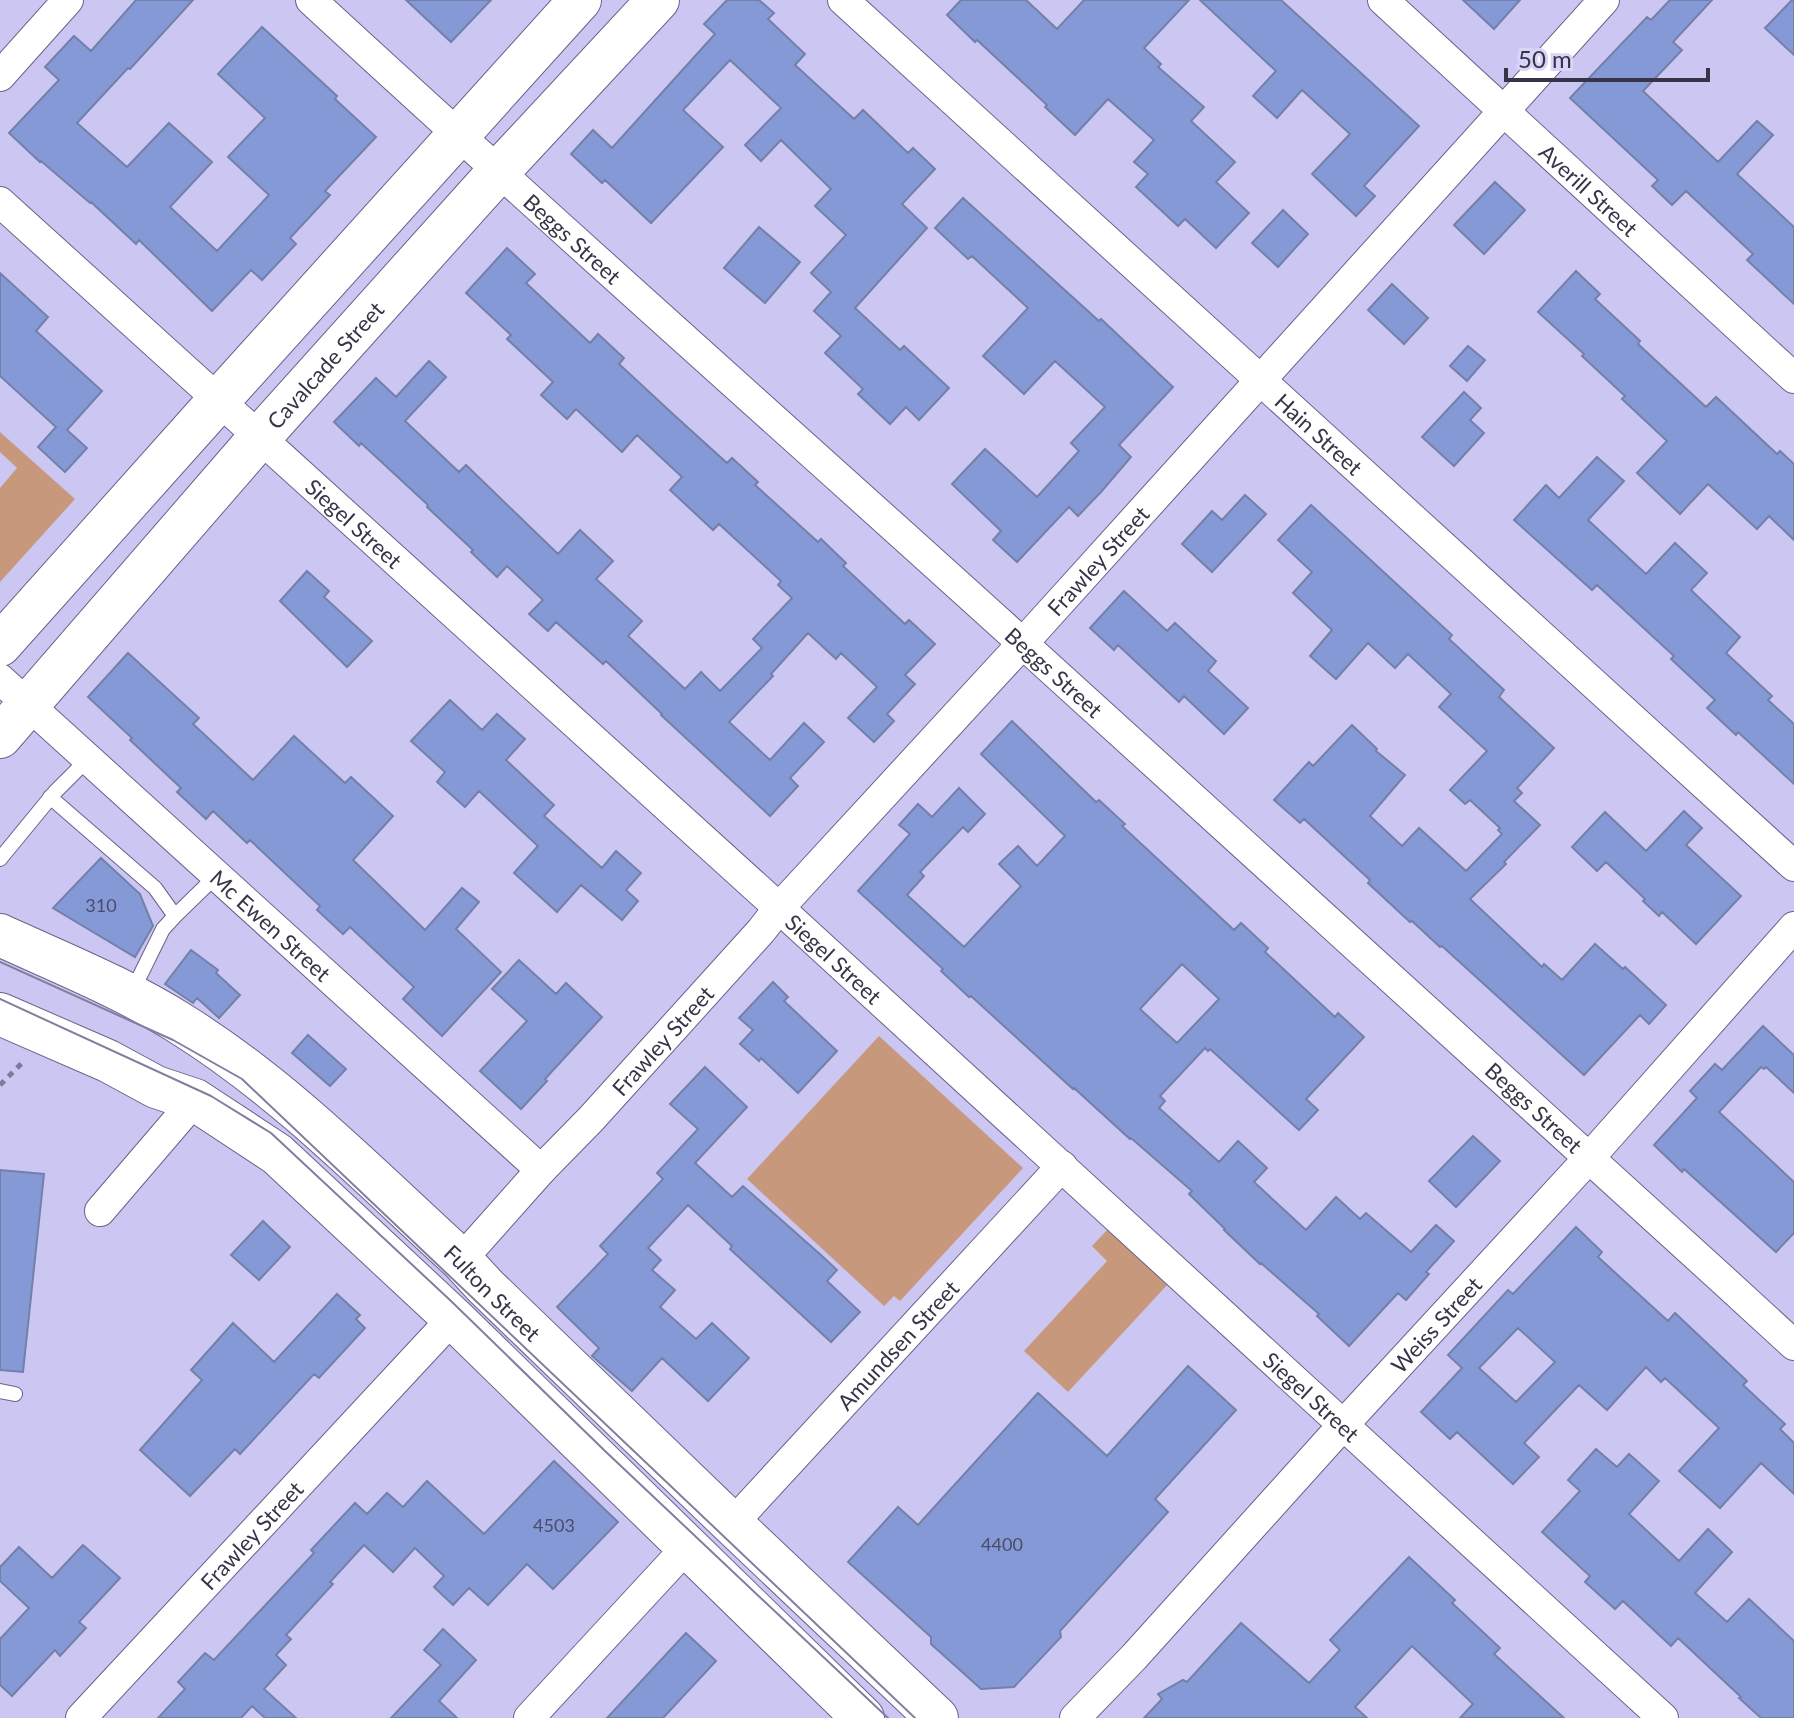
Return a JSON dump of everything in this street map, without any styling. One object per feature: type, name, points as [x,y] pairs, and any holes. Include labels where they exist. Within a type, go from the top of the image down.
[{"type":"main road","points":[[0,645],[580,0]]},
{"type":"main road","name":"Cavalcade Street","points":[[0,737],[14,692],[260,437],[498,172],[658,0]]},
{"type":"main road","name":"Fulton Street","points":[[0,935],[143,1001],[269,1085],[461,1260],[937,1718]]},
{"type":"main road","name":"Fulton Street","points":[[0,1014],[108,1061],[156,1087],[195,1100],[277,1154],[453,1318],[863,1718]]},
{"type":"street","points":[[0,76],[68,0]]},
{"type":"street","name":"Beggs Street","points":[[311,0],[1794,1345]]},
{"type":"street","name":"Hain Street","points":[[843,0],[1794,866]]},
{"type":"street","name":"Averill Street","points":[[1383,0],[1794,378]]},
{"type":"street","name":"Frawley Street","points":[[461,1260],[1604,0]]},
{"type":"street","name":"Siegel Street","points":[[0,202],[779,908],[1663,1718]]},
{"type":"street","name":"Mc Ewen Street","points":[[14,692],[541,1170]]},
{"type":"street","name":"Weiss Street","points":[[1075,1718],[1590,1157],[1794,927]]},
{"type":"street","points":[[100,1211],[195,1100]]},
{"type":"street","name":"Amundsen Street","points":[[732,1524],[1062,1166]]},
{"type":"street","name":"Frawley Street","points":[[81,1718],[453,1318]]},
{"type":"street","points":[[529,1718],[687,1547]]},
{"type":"lane","points":[[0,859],[50,797],[87,760]]},
{"type":"lane","points":[[50,797],[155,888],[175,916]]},
{"type":"lane","points":[[130,996],[163,929],[216,876]]},
{"type":"shaded area","points":[[0,432],[75,499],[0,582],[0,488],[17,468],[0,452]]},
{"type":"shaded area","points":[[879,1036],[1023,1168],[900,1301],[894,1296],[884,1306],[747,1179]]},
{"type":"shaded area","points":[[1109,1228],[1169,1283],[1068,1392],[1024,1351],[1107,1261],[1092,1246]]},
{"type":"building","points":[[136,0],[193,0],[77,123],[127,167],[169,123],[212,162],[170,207],[217,251],[269,195],[228,157],[265,118],[218,74],[262,27],[337,96],[335,99],[376,137],[325,191],[330,195],[290,238],[296,244],[262,280],[251,270],[212,311],[139,240],[136,244],[9,133],[59,80],[45,67],[74,36],[91,51]]},
{"type":"building","points":[[406,0],[491,0],[451,42]]},
{"type":"building","points":[[727,0],[759,0],[774,13],[768,19],[805,54],[795,65],[854,119],[863,110],[908,153],[913,148],[935,169],[902,204],[927,228],[855,308],[900,350],[904,346],[949,388],[919,420],[906,407],[890,424],[858,394],[863,389],[825,353],[841,336],[814,311],[831,292],[811,273],[846,235],[815,206],[831,189],[781,140],[761,161],[745,145],[781,108],[730,60],[683,110],[723,147],[651,223],[605,180],[602,183],[571,154],[593,130],[612,148],[715,34],[704,24]]},
{"type":"building","points":[[961,0],[1026,0],[1057,29],[1084,0],[1189,0],[1144,48],[1161,64],[1158,67],[1204,107],[1191,121],[1235,162],[1216,182],[1249,213],[1216,248],[1185,219],[1178,226],[1136,187],[1148,174],[1134,162],[1154,140],[1108,99],[1075,135],[1045,107],[1047,105],[947,15]]},
{"type":"building","points":[[1200,0],[1281,0],[1419,126],[1364,186],[1375,196],[1356,216],[1312,174],[1350,134],[1302,90],[1277,118],[1253,96],[1276,71]]},
{"type":"building","points":[[1463,0],[1520,0],[1494,29]]},
{"type":"building","points":[[1670,0],[1712,0],[1673,42],[1682,50],[1643,91],[1718,162],[1757,121],[1773,135],[1737,174],[1794,227],[1794,304],[1747,260],[1753,254],[1686,191],[1672,205],[1652,186],[1658,180],[1570,98],[1647,17],[1651,20]]},
{"type":"building","points":[[1794,0],[1794,55],[1765,28]]},
{"type":"building","points":[[1495,182],[1525,210],[1484,254],[1454,225]]},
{"type":"building","points":[[963,198],[1173,387],[1119,445],[1131,457],[1101,492],[1078,516],[1069,507],[1017,562],[993,540],[1001,531],[952,484],[985,449],[1037,497],[1079,451],[1071,443],[1105,407],[1055,361],[1024,394],[983,356],[1028,308],[972,256],[968,259],[935,228]]},
{"type":"building","points":[[1283,210],[1308,234],[1278,267],[1252,243]]},
{"type":"building","points":[[759,227],[800,262],[765,303],[724,268]]},
{"type":"building","points":[[507,248],[535,274],[526,283],[590,343],[598,334],[624,358],[619,364],[674,415],[727,463],[732,458],[758,482],[755,485],[818,542],[821,539],[846,563],[843,566],[905,624],[909,620],[935,644],[905,675],[915,684],[887,714],[894,721],[874,742],[848,718],[877,687],[841,653],[836,659],[808,633],[729,722],[770,760],[804,723],[824,742],[790,778],[798,786],[770,816],[606,661],[603,664],[556,622],[548,631],[529,614],[543,600],[507,566],[497,577],[428,505],[334,422],[376,378],[396,397],[429,361],[446,377],[405,421],[459,472],[466,465],[558,554],[580,530],[613,561],[596,579],[642,621],[628,636],[685,689],[701,672],[720,691],[762,648],[753,639],[792,598],[778,585],[781,581],[719,524],[713,530],[670,490],[682,477],[637,435],[622,452],[576,409],[567,419],[541,395],[553,382],[507,339],[511,335],[466,293]]},
{"type":"building","points":[[1576,271],[1600,294],[1595,299],[1640,341],[1638,344],[1706,407],[1716,397],[1777,454],[1780,451],[1794,464],[1794,540],[1769,516],[1757,529],[1708,484],[1680,514],[1637,473],[1667,441],[1622,399],[1625,396],[1582,356],[1584,354],[1538,312]]},
{"type":"building","points":[[0,273],[48,317],[36,331],[102,391],[67,430],[87,448],[65,472],[38,447],[56,427],[0,376]]},
{"type":"building","points":[[1392,284],[1428,318],[1404,344],[1368,310]]},
{"type":"building","points":[[1468,346],[1485,360],[1467,381],[1450,366]]},
{"type":"building","points":[[1464,392],[1481,408],[1470,420],[1484,433],[1454,466],[1422,437]]},
{"type":"building","points":[[1597,457],[1624,481],[1588,520],[1646,574],[1675,543],[1707,573],[1691,590],[1740,637],[1726,653],[1772,696],[1768,700],[1794,724],[1794,784],[1707,708],[1715,700],[1671,659],[1674,656],[1597,585],[1592,590],[1514,520],[1546,485],[1559,498]]},
{"type":"building","points":[[1245,495],[1266,514],[1212,572],[1182,544],[1212,511],[1222,520]]},
{"type":"building","points":[[1311,505],[1452,635],[1449,639],[1504,690],[1499,697],[1554,748],[1517,788],[1522,793],[1514,801],[1540,825],[1470,899],[1542,967],[1544,964],[1562,980],[1595,944],[1666,1005],[1649,1024],[1640,1015],[1584,1075],[1442,946],[1410,922],[1304,819],[1300,823],[1274,800],[1309,762],[1313,766],[1352,725],[1376,751],[1405,775],[1370,816],[1402,846],[1419,828],[1466,871],[1502,834],[1498,830],[1500,828],[1470,800],[1465,804],[1450,790],[1487,751],[1439,707],[1451,694],[1408,654],[1395,668],[1368,643],[1336,679],[1310,656],[1332,630],[1293,593],[1312,572],[1278,540]]},
{"type":"building","points":[[307,571],[329,591],[324,597],[372,641],[347,667],[280,601]]},
{"type":"building","points":[[1124,591],[1167,631],[1175,623],[1216,661],[1208,671],[1248,708],[1224,734],[1184,696],[1179,702],[1118,645],[1114,650],[1090,628]]},
{"type":"building","points":[[128,653],[199,718],[193,724],[253,780],[294,736],[345,783],[351,777],[393,816],[353,860],[425,930],[462,888],[479,902],[456,929],[501,972],[442,1036],[403,999],[414,987],[350,927],[343,934],[317,910],[320,906],[250,840],[247,843],[213,811],[206,819],[177,792],[181,788],[88,697]]},
{"type":"building","points":[[450,700],[482,730],[497,714],[525,739],[506,760],[554,805],[544,816],[602,868],[616,851],[641,873],[626,890],[638,901],[622,920],[581,885],[557,912],[514,873],[538,846],[479,791],[465,807],[437,782],[445,772],[411,741]]},
{"type":"building","points":[[1012,721],[1096,802],[1099,800],[1125,824],[1122,826],[1234,930],[1241,923],[1268,948],[1265,952],[1335,1017],[1338,1013],[1364,1037],[1306,1099],[1318,1110],[1299,1130],[1210,1049],[1205,1048],[1160,1096],[1165,1101],[1159,1108],[1219,1162],[1238,1141],[1267,1168],[1254,1182],[1306,1230],[1336,1197],[1360,1219],[1366,1213],[1411,1252],[1436,1225],[1454,1241],[1406,1300],[1398,1293],[1349,1346],[1317,1316],[1319,1314],[1224,1230],[1189,1194],[1192,1191],[969,997],[858,891],[910,834],[899,825],[918,804],[932,817],[959,788],[985,814],[968,832],[963,827],[920,872],[924,876],[907,895],[964,947],[1021,886],[999,864],[1018,846],[1037,866],[1065,836],[981,754]],"holes":[[[1182,964],[1219,999],[1177,1043],[1140,1009]]]},
{"type":"building","points":[[1684,811],[1702,828],[1686,845],[1741,896],[1696,944],[1662,912],[1659,916],[1606,862],[1597,871],[1572,847],[1605,812],[1646,851]]},
{"type":"building","points":[[101,858],[140,894],[153,926],[135,957],[53,908]]},
{"type":"building","points":[[191,950],[218,970],[216,973],[240,995],[219,1018],[197,998],[193,1003],[165,984]]},
{"type":"building","points":[[519,960],[556,994],[566,983],[602,1017],[521,1109],[480,1071],[527,1021],[492,989]]},
{"type":"building","points":[[773,982],[788,997],[784,1001],[837,1051],[798,1093],[761,1058],[759,1061],[740,1044],[753,1030],[739,1018]]},
{"type":"building","points":[[1763,1026],[1794,1055],[1794,1093],[1766,1067],[1761,1067],[1719,1112],[1794,1182],[1794,1233],[1776,1252],[1654,1145],[1697,1098],[1690,1091],[1715,1064],[1722,1070]]},
{"type":"building","points":[[308,1035],[346,1069],[330,1086],[292,1053]]},
{"type":"building","points":[[705,1067],[747,1107],[695,1163],[732,1197],[743,1186],[822,1256],[837,1270],[827,1281],[860,1312],[831,1342],[730,1249],[732,1246],[688,1205],[648,1248],[661,1260],[652,1270],[675,1290],[660,1307],[696,1339],[712,1323],[749,1358],[708,1401],[662,1358],[632,1391],[592,1356],[599,1348],[557,1307],[608,1254],[600,1246],[663,1179],[657,1173],[698,1129],[670,1104]]},
{"type":"building","points":[[1473,1136],[1500,1161],[1456,1207],[1429,1181]]},
{"type":"building","points":[[0,1170],[44,1174],[23,1372],[0,1370]]},
{"type":"building","points":[[263,1221],[290,1247],[259,1280],[231,1255]]},
{"type":"building","points":[[1576,1227],[1602,1252],[1598,1257],[1668,1321],[1675,1313],[1747,1381],[1743,1385],[1785,1424],[1780,1429],[1794,1443],[1794,1494],[1761,1463],[1720,1508],[1679,1471],[1719,1428],[1665,1378],[1661,1382],[1646,1367],[1607,1410],[1579,1385],[1524,1443],[1539,1457],[1513,1484],[1457,1432],[1450,1439],[1421,1412],[1462,1368],[1448,1355],[1508,1290],[1513,1294]],"holes":[[[1518,1328],[1555,1362],[1516,1402],[1479,1368]]]},
{"type":"building","points":[[337,1294],[360,1315],[356,1319],[365,1328],[319,1378],[314,1374],[240,1454],[235,1449],[190,1496],[140,1450],[202,1380],[191,1370],[233,1323],[274,1362]]},
{"type":"building","points":[[1188,1366],[1236,1410],[1155,1499],[1168,1512],[1060,1631],[1061,1637],[1014,1687],[981,1689],[931,1644],[931,1637],[848,1562],[898,1507],[918,1525],[1038,1393],[1107,1456]]},
{"type":"building","points":[[1596,1449],[1617,1467],[1629,1454],[1659,1481],[1629,1514],[1679,1561],[1708,1529],[1732,1552],[1695,1593],[1727,1622],[1749,1599],[1794,1641],[1794,1718],[1761,1718],[1678,1638],[1671,1646],[1623,1601],[1615,1609],[1585,1582],[1590,1576],[1542,1532],[1580,1491],[1568,1480]]},
{"type":"building","points":[[554,1461],[618,1522],[553,1589],[527,1564],[488,1605],[469,1588],[453,1605],[434,1587],[444,1576],[415,1548],[393,1572],[364,1545],[286,1635],[291,1639],[276,1655],[286,1665],[264,1689],[296,1718],[265,1718],[252,1706],[241,1718],[158,1718],[185,1689],[178,1682],[205,1653],[214,1660],[314,1553],[311,1550],[355,1503],[367,1514],[387,1493],[403,1507],[427,1481],[484,1534]]},
{"type":"building","points":[[83,1545],[120,1578],[79,1622],[86,1628],[60,1656],[55,1650],[12,1696],[0,1685],[0,1639],[29,1608],[0,1581],[0,1567],[19,1547],[52,1578]]},
{"type":"building","points":[[1409,1557],[1500,1648],[1494,1654],[1564,1718],[1460,1718],[1473,1704],[1412,1646],[1355,1707],[1367,1718],[1144,1718],[1162,1699],[1158,1694],[1183,1680],[1187,1682],[1241,1623],[1309,1683],[1340,1650],[1330,1640]]},
{"type":"building","points":[[443,1629],[476,1660],[439,1701],[457,1718],[391,1718],[441,1665],[424,1650]]},
{"type":"building","points":[[686,1633],[716,1661],[663,1718],[607,1718]]},
{"type":"tram line","points":[[0,962],[173,1040],[242,1079],[915,1718]]},
{"type":"tram line","points":[[0,999],[211,1096],[271,1133],[888,1718]]}]
